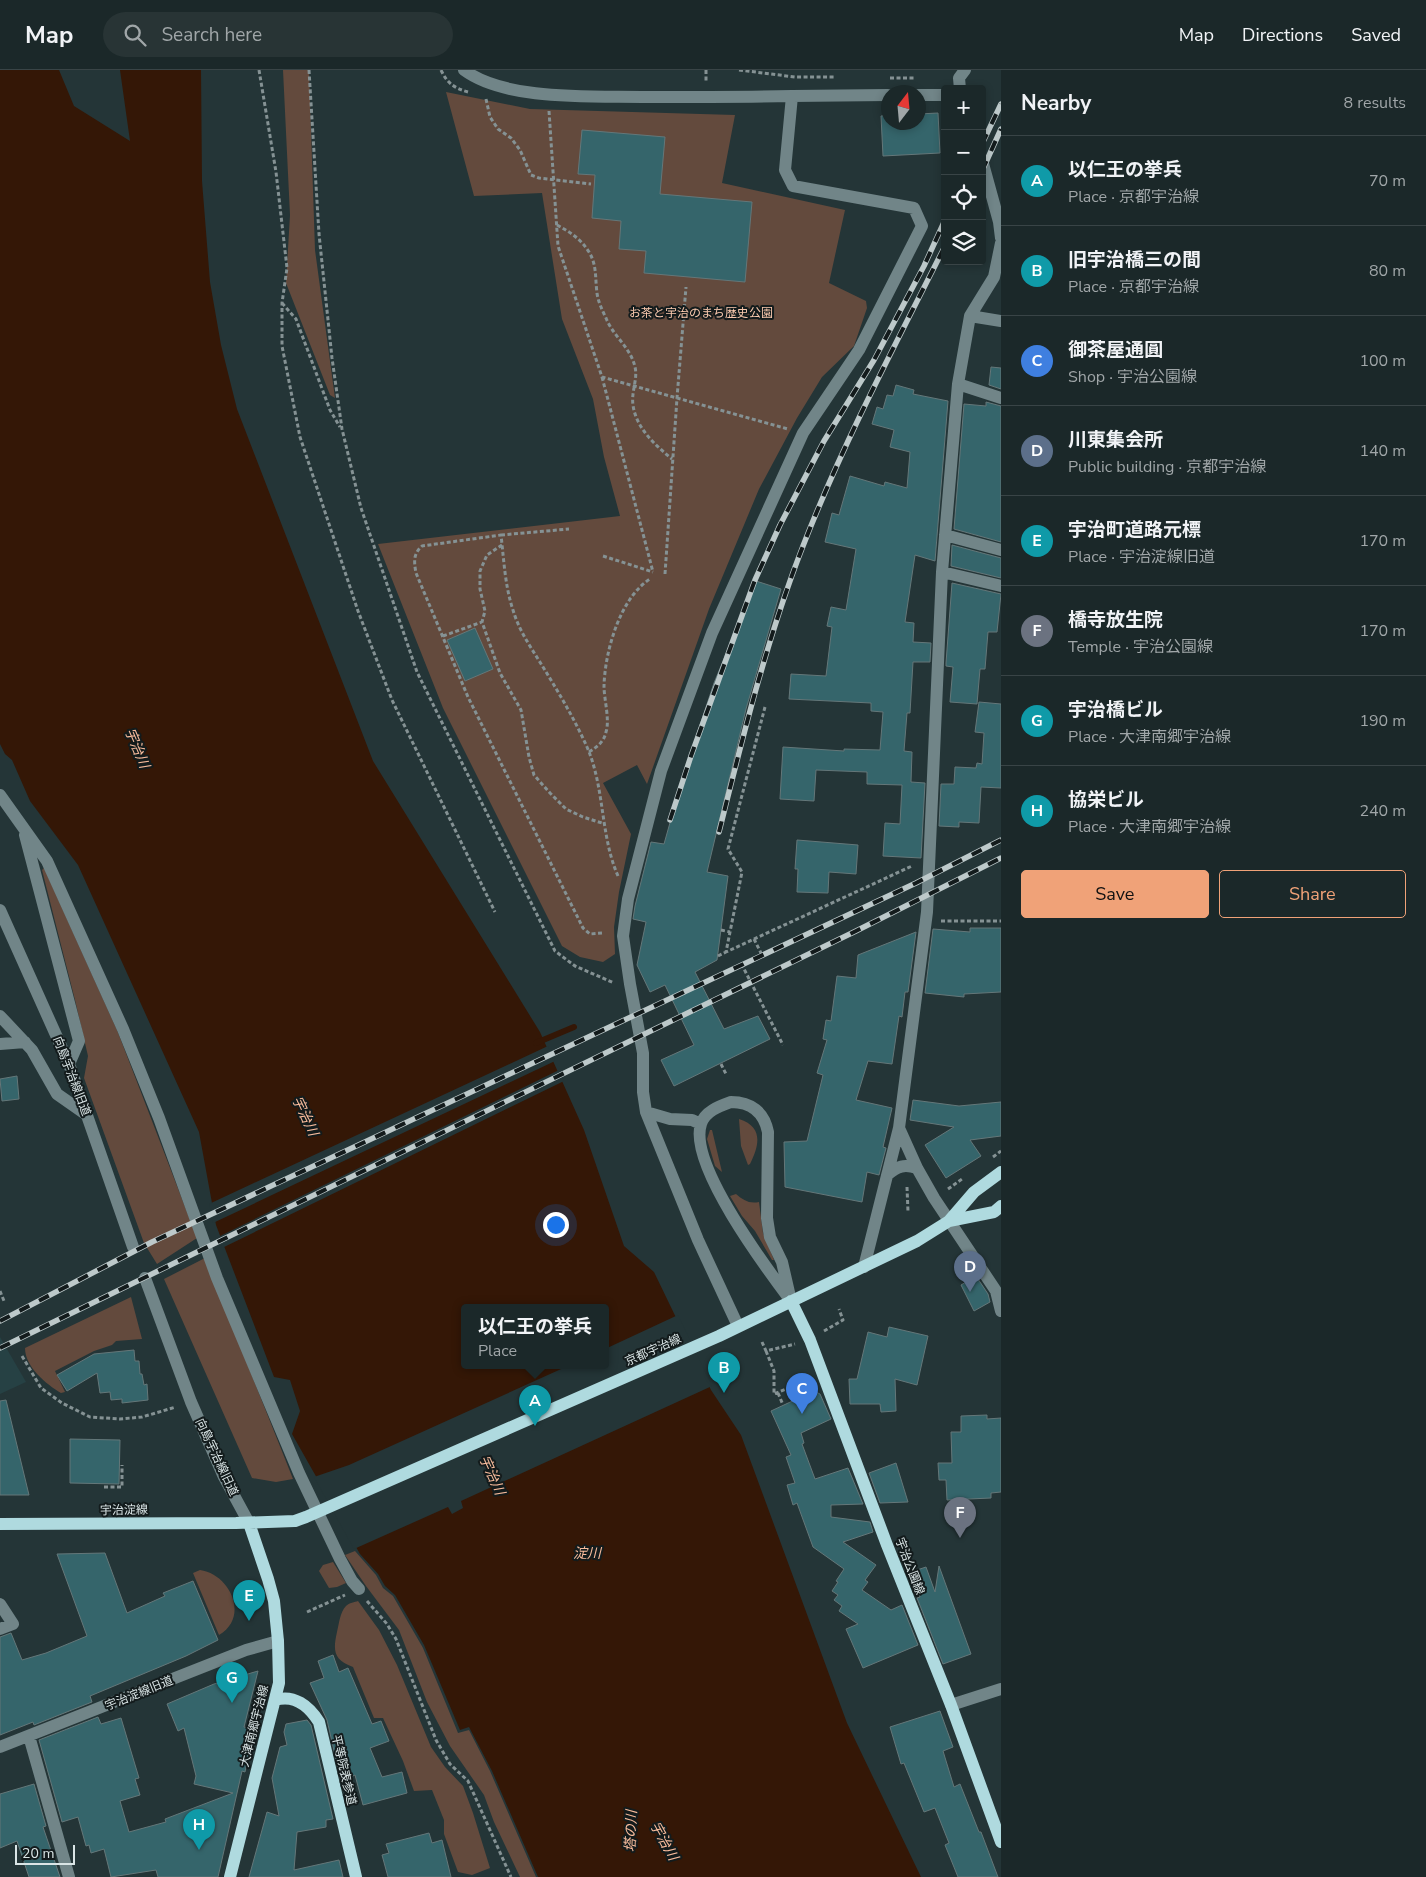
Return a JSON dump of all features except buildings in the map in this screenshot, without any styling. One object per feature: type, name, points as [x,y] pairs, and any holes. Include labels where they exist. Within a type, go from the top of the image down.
[{"type":"main road","name":"京都宇治線","points":[[249,1523],[295,1521],[306,1517],[719,1336],[917,1241],[949,1221],[974,1192],[1001,1172]]},
{"type":"main road","name":"京都宇治線","points":[[949,1221],[994,1212],[1001,1206]]},
{"type":"main road","name":"宇治公園線","points":[[791,1301],[810,1340],[886,1545],[951,1705],[1001,1842]]},
{"type":"main road","name":"宇治淀線","points":[[0,1524],[249,1523]]},
{"type":"main road","name":"大津南郷宇治線","points":[[230,1877],[279,1683],[278,1641],[274,1601],[249,1523]]},
{"type":"main road","name":"平等院表参道","points":[[275,1700],[282,1698],[302,1703],[309,1708],[319,1722],[356,1877]]},
{"type":"street","points":[[464,70],[473,77],[502,86],[548,96],[881,95]]},
{"type":"street","points":[[960,85],[960,78],[965,70]]},
{"type":"street","points":[[926,95],[941,95]]},
{"type":"street","points":[[738,1326],[698,1240],[646,1112],[643,1092],[643,1053],[623,936],[628,899],[662,771],[712,633],[803,433],[859,350],[922,226],[914,208],[793,186],[785,170],[792,96]]},
{"type":"street","points":[[986,175],[999,222],[1001,238]]},
{"type":"street","points":[[864,1267],[899,1128],[926,919],[942,572],[958,384],[970,316],[994,277],[1001,242]]},
{"type":"street","points":[[970,316],[1001,321]]},
{"type":"street","points":[[958,384],[1001,398]]},
{"type":"street","points":[[945,535],[1001,550]]},
{"type":"street","points":[[942,572],[1001,586]]},
{"type":"street","points":[[0,795],[47,861],[123,1029],[162,1127],[217,1278],[299,1473],[343,1564],[359,1589]]},
{"type":"street","points":[[23,828],[79,1041],[69,1064]]},
{"type":"street","name":"向島宇治線旧道","points":[[0,910],[69,1064],[133,1247]]},
{"type":"street","points":[[0,1016],[32,1050],[57,1094],[87,1115]]},
{"type":"street","points":[[0,1044],[25,1042]]},
{"type":"street","points":[[731,1102],[742,1102],[751,1105],[767,1123],[767,1218],[770,1237],[782,1262],[791,1301],[767,1270],[725,1204],[709,1174],[701,1147],[701,1124],[712,1111],[731,1102]]},
{"type":"street","points":[[646,1112],[670,1119],[692,1120],[701,1124]]},
{"type":"street","points":[[899,1128],[917,1168],[949,1221],[996,1291],[1001,1311]]},
{"type":"street","points":[[888,1175],[894,1169],[904,1165],[917,1168]]},
{"type":"street","name":"向島宇治線旧道","points":[[145,1278],[191,1402],[224,1477],[249,1523]]},
{"type":"street","points":[[0,1604],[13,1624],[0,1629]]},
{"type":"street","name":"宇治淀線旧道","points":[[0,1747],[246,1650],[278,1641]]},
{"type":"street","points":[[951,1705],[1001,1688]]},
{"type":"street","points":[[29,1736],[69,1877]]},
{"type":"path","points":[[259,70],[276,172],[287,268],[282,302],[282,346],[300,437],[358,611],[392,700],[495,912]]},
{"type":"path","points":[[309,70],[319,234],[332,358],[342,429],[361,508],[417,672],[555,952],[575,966],[612,983],[630,984]]},
{"type":"path","points":[[739,70],[795,77],[843,77]]},
{"type":"path","points":[[882,78],[921,78]]},
{"type":"path","points":[[548,96],[558,246],[602,377],[653,572],[603,556]]},
{"type":"path","points":[[486,97],[490,117],[498,129],[511,138],[520,150],[530,175],[591,184]]},
{"type":"path","points":[[557,225],[577,236],[589,252],[595,267],[597,294],[606,320],[620,342],[632,356],[636,369],[633,405],[640,425],[650,441],[672,460]]},
{"type":"path","points":[[665,574],[676,398],[686,287]]},
{"type":"path","points":[[282,302],[296,319],[330,410],[342,429]]},
{"type":"path","points":[[602,377],[803,433]]},
{"type":"path","points":[[569,529],[501,535],[422,546],[417,551],[414,560],[416,573],[480,723],[582,928],[590,934],[602,933]]},
{"type":"path","points":[[501,535],[503,567],[513,611],[524,636],[558,692],[589,752],[600,785],[605,824],[616,871],[628,899]]},
{"type":"path","points":[[502,545],[487,555],[480,572],[480,590],[485,611],[482,622],[500,673],[521,710],[528,757],[534,775],[566,809],[605,824]]},
{"type":"path","points":[[589,752],[600,745],[607,732],[604,685],[611,643],[623,609],[640,586],[650,580]]},
{"type":"path","points":[[443,636],[482,622]]},
{"type":"path","points":[[726,952],[742,872],[728,849],[765,707]]},
{"type":"path","points":[[718,956],[929,858]]},
{"type":"path","points":[[926,919],[949,922],[1001,921]]},
{"type":"path","points":[[721,930],[730,932]]},
{"type":"path","points":[[754,939],[762,955],[742,965],[783,1045]]},
{"type":"path","points":[[721,1064],[726,1074]]},
{"type":"path","points":[[907,1187],[908,1212]]},
{"type":"path","points":[[0,1291],[4,1301]]},
{"type":"path","points":[[822,1332],[843,1320],[838,1309]]},
{"type":"path","points":[[762,1342],[774,1371],[774,1394],[813,1378]]},
{"type":"path","points":[[766,1351],[799,1344]]},
{"type":"path","points":[[22,1356],[41,1388],[62,1403],[90,1417],[120,1419],[142,1417],[191,1402]]},
{"type":"path","points":[[802,1383],[807,1394]]},
{"type":"path","points":[[778,1393],[783,1404]]},
{"type":"path","points":[[104,1487],[122,1487],[122,1465]]},
{"type":"path","points":[[359,1589],[388,1624],[396,1639],[436,1740],[450,1764],[468,1782],[511,1877]]},
{"type":"path","points":[[307,1612],[341,1597]]},
{"type":"shaded area","points":[[0,1337],[26,1382],[0,1394]]},
{"type":"green space","points":[[283,70],[309,70],[315,250],[335,398],[330,395],[286,283],[290,215]]},
{"type":"green space","name":"お茶と宇治のまち歴史公園","points":[[446,92],[530,109],[735,115],[722,183],[845,210],[829,283],[866,301],[867,308],[854,346],[822,377],[797,418],[759,489],[709,609],[647,784],[637,765],[603,783],[631,834],[614,927],[615,954],[603,962],[580,957],[562,946],[443,708],[378,544],[620,516],[604,457],[593,399],[562,319],[542,193],[474,196]]},
{"type":"green space","points":[[44,868],[117,1030],[197,1238],[157,1264],[144,1243],[84,1078],[88,1056],[42,870]]},
{"type":"green space","points":[[739,1119],[747,1122],[756,1132],[756,1150],[748,1165],[741,1146]]},
{"type":"green space","points":[[710,1130],[712,1130],[722,1172],[715,1166],[707,1139]]},
{"type":"green space","points":[[736,1194],[746,1201],[759,1202],[763,1233],[774,1260],[772,1260],[755,1231],[742,1216],[730,1196]]},
{"type":"green space","points":[[205,1258],[293,1479],[276,1482],[252,1478],[164,1279]]},
{"type":"green space","points":[[131,1297],[142,1339],[116,1341],[112,1345],[94,1351],[55,1371],[65,1392],[61,1393],[49,1385],[32,1368],[25,1348]]},
{"type":"green space","points":[[355,1551],[376,1575],[383,1588],[393,1596],[423,1648],[458,1733],[469,1730],[490,1771],[536,1877],[520,1877],[494,1822],[484,1795],[450,1746],[427,1702],[399,1630],[345,1555]]},
{"type":"green space","points":[[333,1562],[346,1583],[329,1588],[319,1571],[323,1565]]},
{"type":"green space","points":[[200,1570],[211,1573],[220,1579],[232,1597],[235,1608],[233,1618],[228,1627],[219,1635],[193,1573]]},
{"type":"green space","points":[[358,1601],[379,1630],[397,1665],[431,1747],[445,1767],[463,1786],[490,1868],[472,1875],[458,1872],[444,1834],[444,1820],[432,1790],[414,1791],[403,1761],[383,1718],[374,1718],[353,1667],[341,1661],[336,1654],[336,1638],[342,1611],[350,1603]]},
{"type":"water","name":"淀川","points":[[0,70],[59,70],[74,106],[130,141],[120,70],[201,70],[202,181],[210,282],[221,345],[237,409],[373,761],[540,1032],[584,1130],[624,1246],[654,1272],[711,1390],[741,1435],[847,1723],[921,1877],[538,1877],[492,1771],[469,1727],[460,1730],[424,1645],[395,1595],[385,1586],[378,1574],[360,1554],[292,1434],[300,1411],[290,1380],[274,1377],[216,1225],[199,1132],[78,865],[30,801],[12,760],[5,754],[0,744]]},
{"type":"pier","points":[[548,1046],[555,1061],[213,1223],[209,1204]]},
{"type":"pier","points":[[559,1070],[564,1081],[222,1248],[218,1237]]},
{"type":"pier","points":[[678,1315],[712,1386],[461,1501],[463,1508],[452,1514],[448,1507],[354,1549],[314,1477],[349,1465],[561,1369],[609,1369],[609,1347]]},
{"type":"waterway","points":[[536,1043],[574,1027]]},
{"type":"railway","points":[[986,136],[1001,104]]},
{"type":"railway","points":[[986,162],[1001,129]]},
{"type":"railway","points":[[670,820],[691,756],[755,580],[780,525],[824,441],[874,360],[924,266],[941,229]]},
{"type":"railway","points":[[719,832],[767,652],[803,546],[852,432],[941,254]]},
{"type":"railway","points":[[0,1321],[152,1242],[916,883],[1001,840]]},
{"type":"railway","points":[[0,1348],[856,931],[1001,858]]},
{"type":"place","name":"川東集会所","points":[[970,1292]]},
{"type":"place","name":"旧宇治橋三の間","points":[[724,1393]]},
{"type":"place","name":"御茶屋通圓","points":[[802,1414]]},
{"type":"place","name":"以仁王の挙兵","points":[[535,1426]]},
{"type":"place","name":"橋寺放生院","points":[[960,1538]]},
{"type":"place","name":"宇治町道路元標","points":[[249,1621]]},
{"type":"place","name":"宇治橋ビル","points":[[232,1703]]},
{"type":"place","name":"協栄ビル","points":[[199,1850]]},
{"type":"water label","name":"宇治川","points":[[137,748]]},
{"type":"water label","name":"宇治川","points":[[305,1116]]},
{"type":"water label","name":"宇治川","points":[[492,1475]]},
{"type":"water label","name":"塔の川","points":[[631,1831]]},
{"type":"water label","name":"宇治川","points":[[664,1841]]}]
